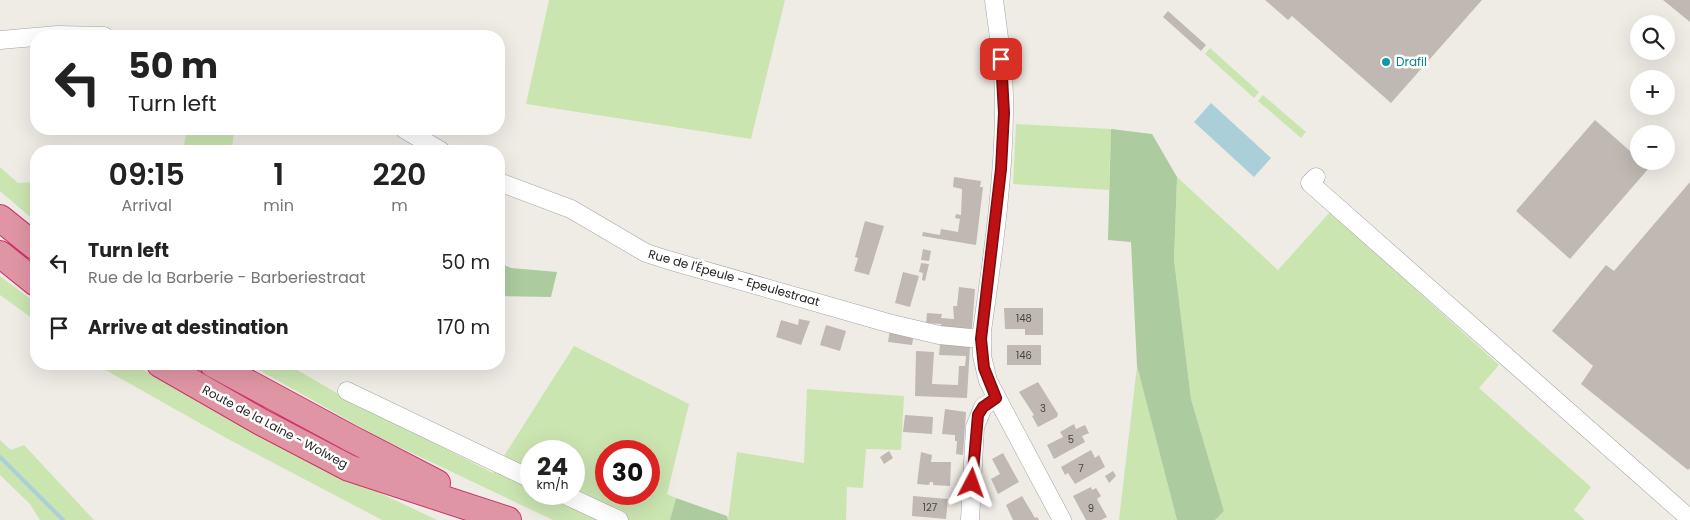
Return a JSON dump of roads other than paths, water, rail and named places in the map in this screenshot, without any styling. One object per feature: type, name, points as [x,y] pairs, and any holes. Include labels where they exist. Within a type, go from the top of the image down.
[{"type":"highway","points":[[0,218],[30,242]]},
{"type":"highway","points":[[0,254],[30,278]]},
{"type":"highway","name":"Route de la Laine - Wolweg","points":[[170,370],[261,422],[349,468],[508,520]]},
{"type":"highway","name":"Route de la Laine - Wolweg","points":[[224,370],[420,474],[518,520]]},
{"type":"street","points":[[994,0],[1004,113],[1001,169],[981,339],[984,368],[996,398],[1062,520]]},
{"type":"street","points":[[0,40],[30,37]]},
{"type":"street","points":[[414,135],[431,145]]},
{"type":"street","points":[[1316,177],[1310,183],[1690,519]]},
{"type":"street","name":"Rue de l'Épeule - Epeulestraat","points":[[505,184],[571,209],[629,244],[668,260],[888,323],[939,335],[981,339]]},
{"type":"street","points":[[347,391],[520,473]]},
{"type":"street","points":[[970,520],[975,427],[983,407],[996,398]]},
{"type":"street","points":[[585,504],[619,520]]},
{"type":"water","points":[[1211,103],[1271,158],[1254,177],[1194,122]]},
{"type":"waterway","points":[[0,457],[63,520]]},
{"type":"place","name":"Drafil","points":[[1386,62]]}]
